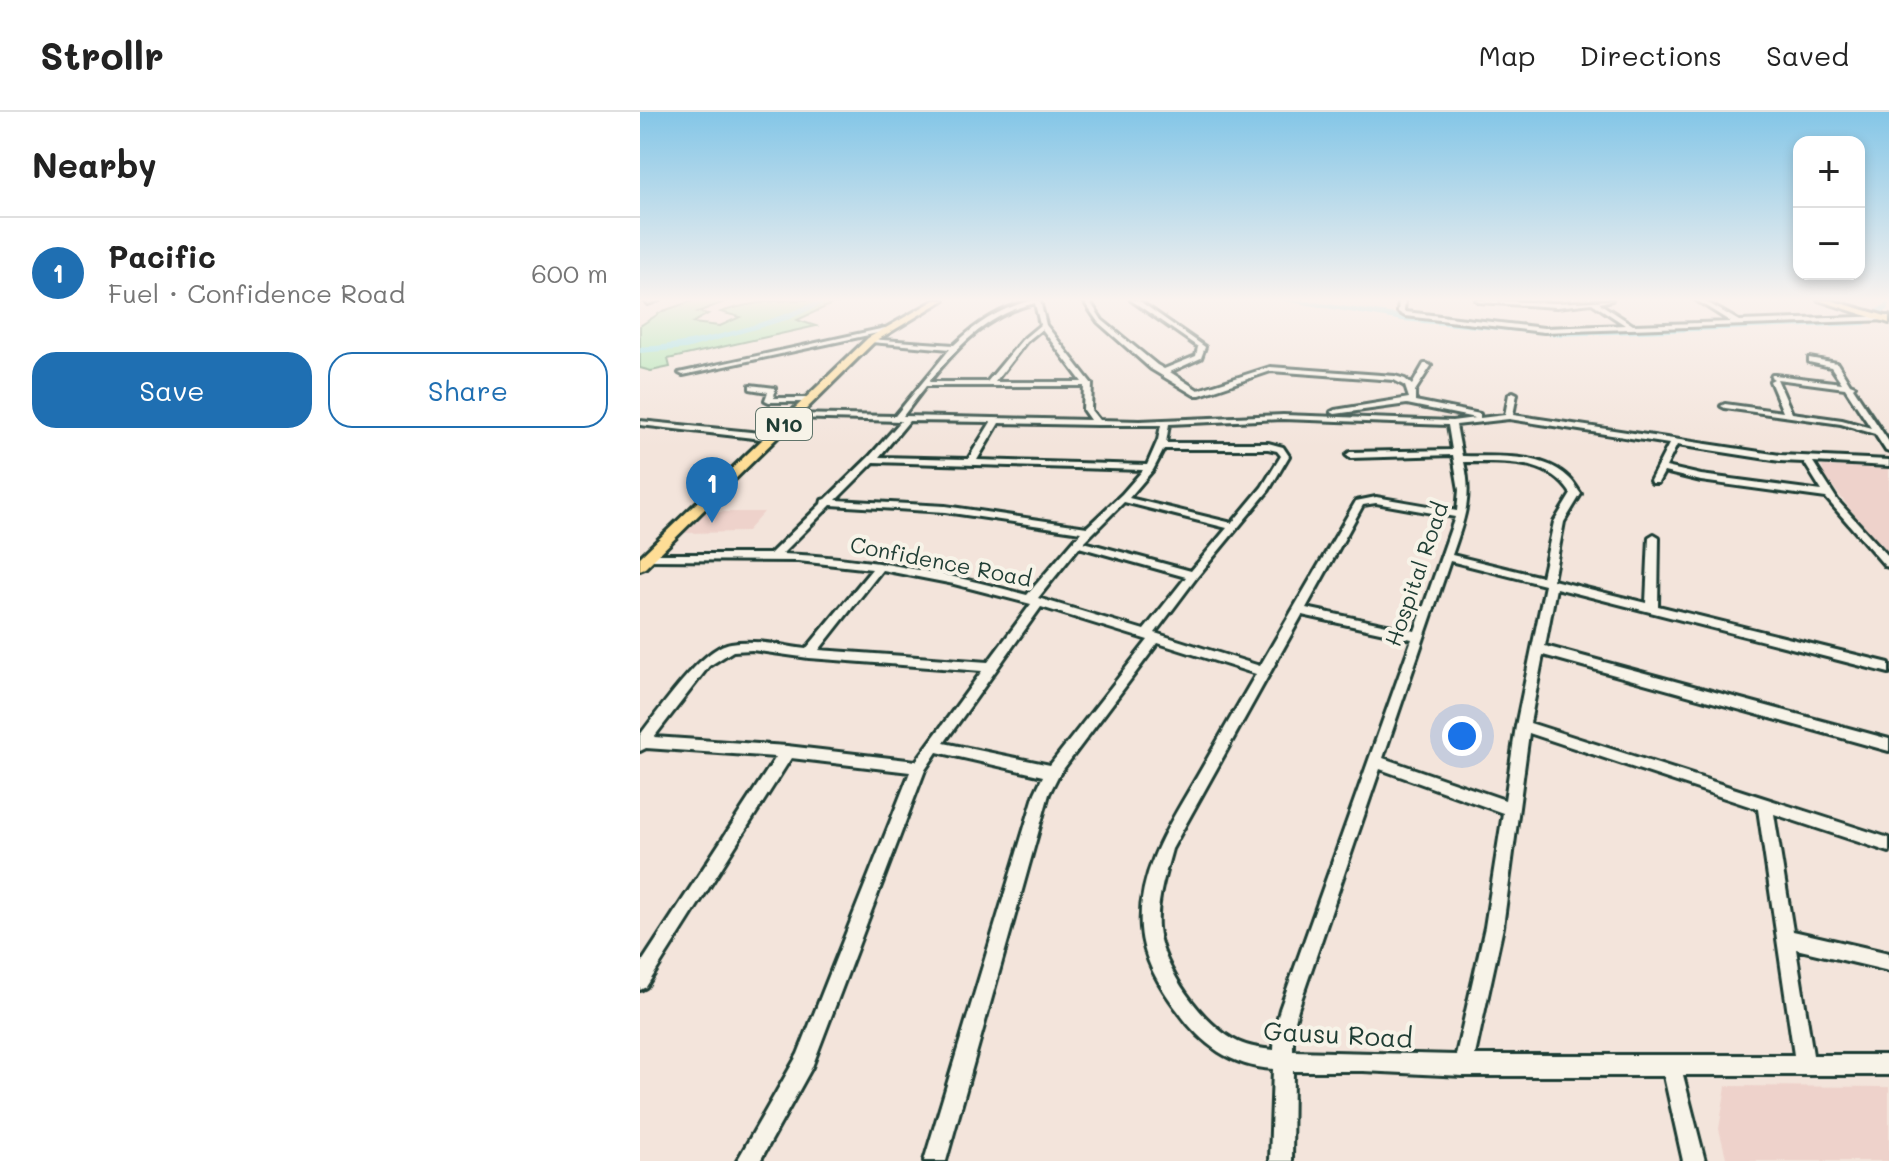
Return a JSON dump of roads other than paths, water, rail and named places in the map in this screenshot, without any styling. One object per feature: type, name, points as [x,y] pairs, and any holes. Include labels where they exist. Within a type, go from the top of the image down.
[{"type":"main road","name":"N10","points":[[644,561],[862,349]]},
{"type":"street","points":[[683,373],[796,349]]},
{"type":"street","points":[[774,556],[825,502],[872,459],[954,349]]},
{"type":"street","points":[[989,384],[1019,349]]},
{"type":"street","points":[[1061,349],[1088,384],[1087,410],[1097,423]]},
{"type":"street","points":[[1130,349],[1197,393],[1270,369],[1395,378],[1408,383],[1412,391]]},
{"type":"street","points":[[1164,372],[1195,361],[1201,349]]},
{"type":"street","points":[[1812,360],[1834,365],[1851,386],[1889,449]]},
{"type":"street","points":[[1410,402],[1412,391],[1427,366]]},
{"type":"street","points":[[1789,415],[1774,379],[1851,386]]},
{"type":"street","points":[[927,384],[1088,384]]},
{"type":"street","points":[[753,387],[772,390],[769,400],[808,400]]},
{"type":"street","points":[[1509,417],[1513,394]]},
{"type":"street","points":[[1323,418],[1329,413],[1367,405],[1410,402],[1480,417],[1509,417],[1807,460],[1889,463]]},
{"type":"street","points":[[1725,406],[1876,432]]},
{"type":"street","points":[[792,416],[1097,423],[1323,418],[1452,423],[1480,417]]},
{"type":"street","points":[[972,460],[997,420]]},
{"type":"street","points":[[640,423],[771,437]]},
{"type":"street","points":[[748,1161],[805,1060],[919,767],[1077,543],[1150,468],[1161,446],[1165,423]]},
{"type":"street","name":"Hospital Road","points":[[1281,1161],[1289,1009],[1461,515],[1466,493],[1452,423]]},
{"type":"street","points":[[1655,481],[1674,442]]},
{"type":"street","points":[[935,1161],[1030,826],[1053,772],[1193,575],[1277,474],[1284,452],[1261,445],[1161,446]]},
{"type":"street","points":[[1350,455],[1459,456],[1533,464],[1557,472],[1576,494],[1559,522],[1509,808],[1494,927],[1463,1066]]},
{"type":"street","points":[[872,459],[1150,468]]},
{"type":"street","points":[[1807,460],[1828,495],[1889,564]]},
{"type":"street","points":[[1660,468],[1701,478],[1828,495]]},
{"type":"street","points":[[1123,499],[1233,526]]},
{"type":"street","name":"Gausu Road","points":[[1461,515],[1376,500],[1359,503],[1165,847],[1151,891],[1148,923],[1152,953],[1168,983],[1199,1025],[1239,1053],[1285,1058],[1463,1066],[1889,1065]]},
{"type":"street","points":[[825,502],[945,509],[1089,530]]},
{"type":"street","points":[[1652,608],[1654,537]]},
{"type":"street","points":[[1077,543],[1193,575]]},
{"type":"street","name":"Confidence Road","points":[[644,561],[774,556],[880,566],[1035,600],[1263,672]]},
{"type":"street","points":[[1448,557],[1889,668]]},
{"type":"street","points":[[809,654],[880,566]]},
{"type":"street","points":[[1298,610],[1419,636]]},
{"type":"street","points":[[641,743],[717,654],[730,647],[752,646],[809,654],[991,667]]},
{"type":"street","points":[[1539,649],[1889,745]]},
{"type":"street","points":[[1523,726],[1889,845]]},
{"type":"street","points":[[641,743],[787,752],[919,767]]},
{"type":"street","points":[[934,746],[1053,772]]},
{"type":"street","points":[[640,981],[787,752]]},
{"type":"street","points":[[1377,762],[1509,808]]},
{"type":"street","points":[[1765,805],[1805,1064]]},
{"type":"street","points":[[1787,938],[1889,962]]},
{"type":"street","points":[[1671,1065],[1694,1161]]},
{"type":"waterway","points":[[640,350],[655,349]]},
{"type":"place","name":"Pacific","points":[[712,523]]}]
